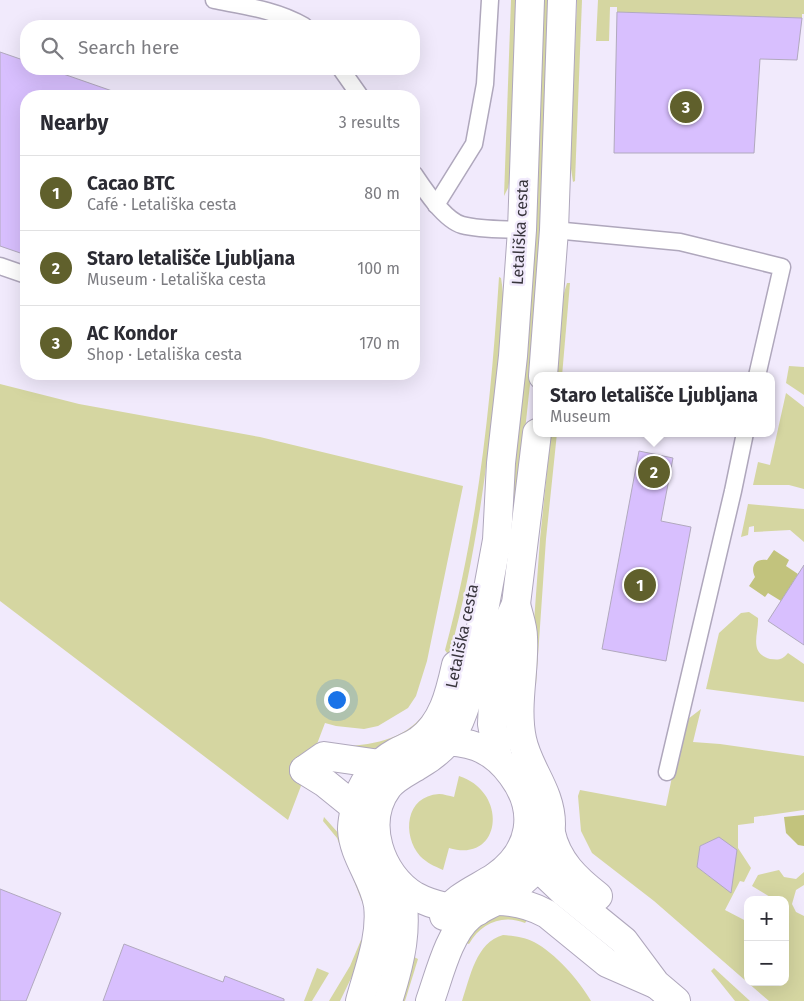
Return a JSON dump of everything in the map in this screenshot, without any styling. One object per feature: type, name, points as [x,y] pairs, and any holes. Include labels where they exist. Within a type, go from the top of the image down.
[{"type":"main road","name":"Letališka cesta","points":[[361,820],[377,810],[388,788],[396,779],[441,750],[450,740],[457,729],[468,697],[496,540],[501,463],[513,356],[522,230],[530,0]]},
{"type":"main road","name":"Letališka cesta","points":[[543,372],[554,230],[562,0]]},
{"type":"main road","name":"Letališka cesta","points":[[498,758],[492,724],[494,700],[502,635],[516,604],[537,437]]},
{"type":"main road","name":"Letališka cesta","points":[[388,1001],[399,968],[405,917],[400,885],[382,856],[376,835],[361,820],[360,792],[368,778],[380,764],[396,752],[418,741],[432,728],[442,712],[449,694],[480,546],[501,463]]},
{"type":"main road","name":"Letališka cesta","points":[[412,1001],[432,944],[448,908],[466,894],[503,871],[538,836],[550,814],[544,790],[524,749],[521,731],[519,704],[523,636],[516,604]]},
{"type":"main road","name":"Letališka cesta","points":[[418,741],[450,740],[477,746],[498,758],[518,784],[526,804],[528,828],[538,836]]},
{"type":"main road","points":[[360,1001],[375,943],[378,923],[378,904],[356,844],[361,820],[325,783],[304,770],[324,756],[380,764]]},
{"type":"main road","points":[[538,836],[557,853],[576,879],[636,928],[666,992],[624,942],[545,874],[531,852],[538,836]]},
{"type":"main road","points":[[430,1001],[456,934],[463,923],[521,883],[538,864]]},
{"type":"main road","name":"Letališka cesta","points":[[400,885],[417,896],[448,908],[487,906],[510,901],[538,908],[607,963],[666,992]]},
{"type":"lane","points":[[214,0],[270,12],[294,20]]},
{"type":"lane","points":[[436,204],[474,144],[485,84],[490,0]]},
{"type":"lane","points":[[345,75],[356,90]]},
{"type":"lane","points":[[420,182],[436,204],[451,219],[461,225],[522,230]]},
{"type":"lane","points":[[554,230],[680,242],[782,267],[758,372]]},
{"type":"lane","points":[[0,266],[20,273]]},
{"type":"lane","points":[[667,772],[734,491],[744,437]]},
{"type":"shaded area","points":[[511,0],[516,0],[510,177],[504,196]]},
{"type":"shaded area","points":[[543,0],[549,0],[540,256],[521,468],[497,626],[490,623]]},
{"type":"shaded area","points":[[577,0],[582,0],[575,181],[573,182],[570,162]]},
{"type":"shaded area","points":[[598,0],[804,0],[804,14],[802,14],[802,18],[617,12],[617,7],[610,7],[609,41],[596,41]]},
{"type":"shaded area","points":[[499,277],[501,278],[503,291],[503,317],[488,452],[472,555],[449,656],[445,650],[466,558],[481,465],[492,371]]},
{"type":"shaded area","points":[[567,283],[570,283],[562,372],[556,372],[564,293]]},
{"type":"shaded area","points":[[789,366],[804,367],[804,395],[786,383]]},
{"type":"shaded area","points":[[0,384],[79,404],[260,437],[463,486],[427,661],[416,696],[408,708],[378,726],[364,729],[325,723],[288,820],[0,601]]},
{"type":"shaded area","points":[[786,393],[804,407],[804,489],[789,485],[753,485],[758,462],[770,465]]},
{"type":"shaded area","points":[[551,437],[557,437],[546,539],[536,685],[531,684],[540,539]]},
{"type":"shaded area","points":[[748,504],[804,509],[804,542],[790,530],[754,532],[754,526],[749,527],[748,535],[741,537]]},
{"type":"shaded area","points":[[774,550],[789,560],[786,566],[798,574],[781,601],[768,593],[765,597],[749,586],[755,577],[753,567],[755,564],[759,560],[767,560]]},
{"type":"shaded area","points":[[749,612],[758,618],[756,642],[759,652],[763,656],[770,659],[780,659],[788,653],[804,664],[804,702],[706,689],[719,633],[741,613]]},
{"type":"shaded area","points":[[430,703],[434,703],[419,726],[384,746],[366,750],[350,746],[386,740],[407,730],[424,714]]},
{"type":"shaded area","points":[[701,709],[693,742],[804,756],[804,810],[754,817],[754,823],[738,825],[738,848],[751,868],[744,882],[740,881],[725,910],[744,920],[744,979],[654,901],[592,853],[581,831],[578,796],[580,790],[666,806],[688,719]],"holes":[[[719,837],[714,880],[697,867],[700,846]]]},
{"type":"shaded area","points":[[459,776],[475,784],[486,796],[492,810],[493,824],[489,836],[480,846],[467,850],[449,848],[443,870],[425,861],[414,847],[409,828],[410,818],[413,809],[428,796],[439,794],[454,797]]},
{"type":"shaded area","points":[[804,815],[804,846],[798,845],[786,833],[784,817]]},
{"type":"shaded area","points":[[324,817],[340,835],[369,907],[363,904],[337,838],[323,821]]},
{"type":"shaded area","points":[[779,870],[784,877],[796,879],[804,872],[804,885],[796,890],[792,904],[796,912],[804,916],[804,1001],[769,1001],[752,986],[789,986],[789,896],[768,896],[752,886],[758,875]]},
{"type":"shaded area","points":[[501,914],[530,916],[525,923],[516,920],[493,922],[480,931],[469,944],[463,942],[473,929]]},
{"type":"shaded area","points":[[503,935],[515,936],[534,942],[550,953],[580,984],[591,1001],[462,1001],[471,972],[480,953],[486,945]]},
{"type":"shaded area","points":[[361,940],[366,942],[359,962],[340,1001],[329,1001],[350,966]]},
{"type":"shaded area","points":[[412,956],[418,959],[405,1001],[397,1001]]},
{"type":"shaded area","points":[[317,968],[329,973],[312,1001],[304,1001]]},
{"type":"shaded area","points":[[714,968],[750,1001],[735,1001],[711,971]]},
{"type":"building","points":[[617,12],[802,18],[797,60],[760,59],[754,153],[614,153]]},
{"type":"building","points":[[0,52],[20,59],[20,75],[66,75],[109,90],[20,90],[20,253],[0,246]]},
{"type":"building","points":[[639,451],[673,458],[661,521],[691,527],[666,661],[602,649]]},
{"type":"building","points":[[804,565],[804,645],[768,621]]},
{"type":"building","points":[[719,837],[737,850],[731,893],[697,867],[700,846]]},
{"type":"building","points":[[0,889],[61,913],[26,1001],[0,1001]]},
{"type":"building","points":[[124,944],[223,982],[225,976],[284,999],[284,1001],[103,1001]]},
{"type":"place","name":"AC Kondor","points":[[686,107]]},
{"type":"place","name":"Staro letališče Ljubljana","points":[[654,472]]},
{"type":"place","name":"Cacao BTC","points":[[640,585]]}]
